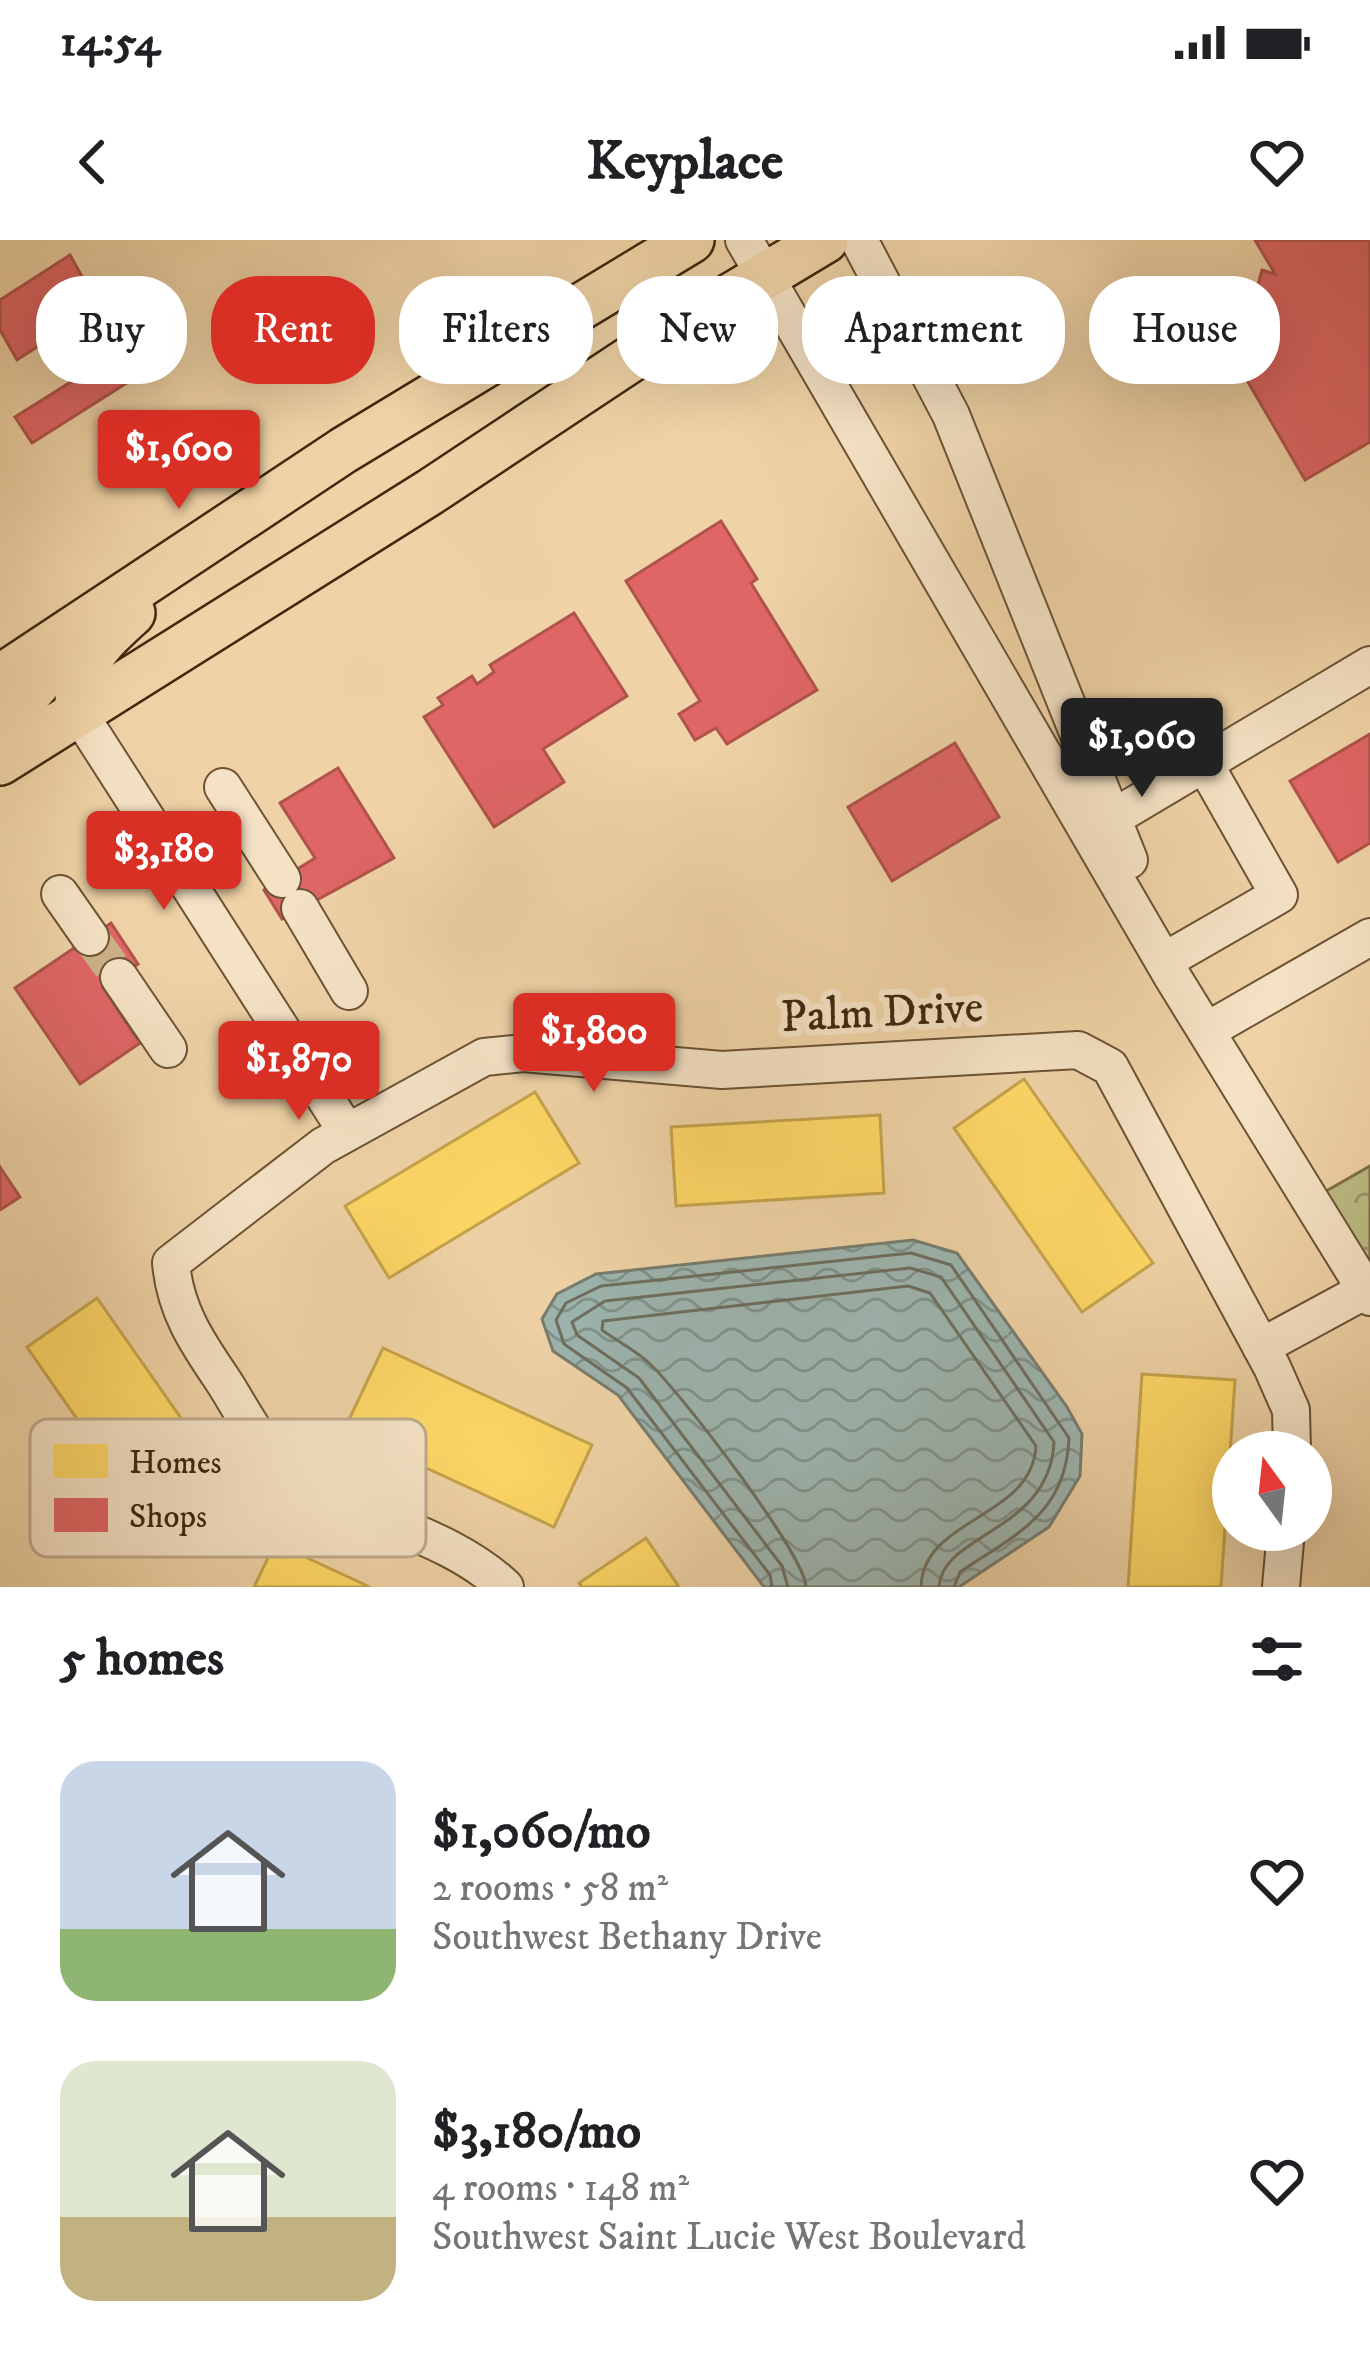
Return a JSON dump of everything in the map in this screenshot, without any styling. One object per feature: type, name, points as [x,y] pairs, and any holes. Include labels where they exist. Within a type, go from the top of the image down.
[{"type":"main road","points":[[0,678],[344,450],[692,240]]},
{"type":"main road","points":[[0,762],[755,257],[825,240]]},
{"type":"main road","points":[[78,712],[77,687],[87,658],[229,528]]},
{"type":"main road","points":[[0,727],[39,681],[57,639]]},
{"type":"street","points":[[859,240],[951,415],[1111,819],[1206,1026]]},
{"type":"street","points":[[755,257],[1368,1293],[1261,1347]]},
{"type":"street","points":[[1111,819],[1370,664]]},
{"type":"street","points":[[78,712],[347,1132]]},
{"type":"street","points":[[1173,956],[1279,895],[1204,764]]},
{"type":"street","points":[[223,787],[349,991]]},
{"type":"street","points":[[60,894],[90,937]]},
{"type":"street","points":[[1206,1026],[1370,937]]},
{"type":"street","points":[[118,977],[168,1049]]},
{"type":"street","name":"Palm Drive","points":[[248,1419],[189,1331],[174,1294],[171,1262],[347,1132],[484,1057],[722,1070],[1078,1050],[1110,1067],[1261,1347],[1291,1410],[1292,1431]]},
{"type":"street","name":"Palm Drive","points":[[426,1533],[451,1544],[505,1587]]},
{"type":"street","points":[[1281,1587],[1284,1551]]},
{"type":"green space","points":[[1370,1166],[1370,1300],[1314,1198]]},
{"type":"water","points":[[913,1240],[957,1253],[1082,1434],[1080,1476],[1049,1527],[959,1587],[764,1587],[618,1395],[553,1351],[542,1319],[557,1294],[596,1274]]},
{"type":"building: Homes","points":[[1024,1079],[1153,1263],[1082,1312],[954,1128]]},
{"type":"building: Homes","points":[[535,1092],[579,1163],[389,1278],[345,1206]]},
{"type":"building: Homes","points":[[880,1115],[884,1193],[676,1206],[671,1127]]},
{"type":"building: Homes","points":[[97,1298],[182,1419],[77,1419],[27,1347]]},
{"type":"building: Homes","points":[[383,1348],[592,1445],[554,1527],[426,1468],[426,1419],[349,1419]]},
{"type":"building: Homes","points":[[1142,1374],[1235,1380],[1232,1431],[1212,1431],[1212,1551],[1223,1551],[1221,1587],[1128,1587]]},
{"type":"building: Homes","points":[[646,1538],[679,1587],[582,1587],[579,1583]]},
{"type":"building: Homes","points":[[268,1557],[305,1557],[370,1587],[254,1587]]},
{"type":"building: Shops","points":[[1255,240],[1370,240],[1370,442],[1305,480],[1249,384],[1280,384],[1280,276],[1260,276],[1262,270],[1275,274]]},
{"type":"building: Shops","points":[[70,255],[82,276],[37,276]]},
{"type":"building: Shops","points":[[36,277],[36,348],[17,360],[0,330],[0,300]]},
{"type":"building: Shops","points":[[68,384],[125,384],[32,443],[15,417]]},
{"type":"building: Shops","points":[[721,521],[757,579],[751,583],[817,690],[727,744],[716,728],[695,740],[679,714],[700,701],[626,581]]},
{"type":"building: Shops","points":[[574,613],[627,696],[543,749],[564,782],[494,827],[424,717],[443,705],[438,698],[472,676],[477,684],[494,672],[490,665]]},
{"type":"building: Shops","points":[[1370,734],[1370,843],[1338,862],[1290,781]]},
{"type":"building: Shops","points":[[955,743],[999,817],[892,881],[848,807]]},
{"type":"building: Shops","points":[[338,768],[394,858],[282,919],[264,890],[315,858],[280,803]]},
{"type":"building: Shops","points":[[111,923],[138,964],[103,988],[140,1043],[80,1084],[15,988]]},
{"type":"building: Shops","points":[[0,1167],[20,1197],[0,1210]]},
{"type":"tunnel","points":[[90,937],[119,977]]}]
